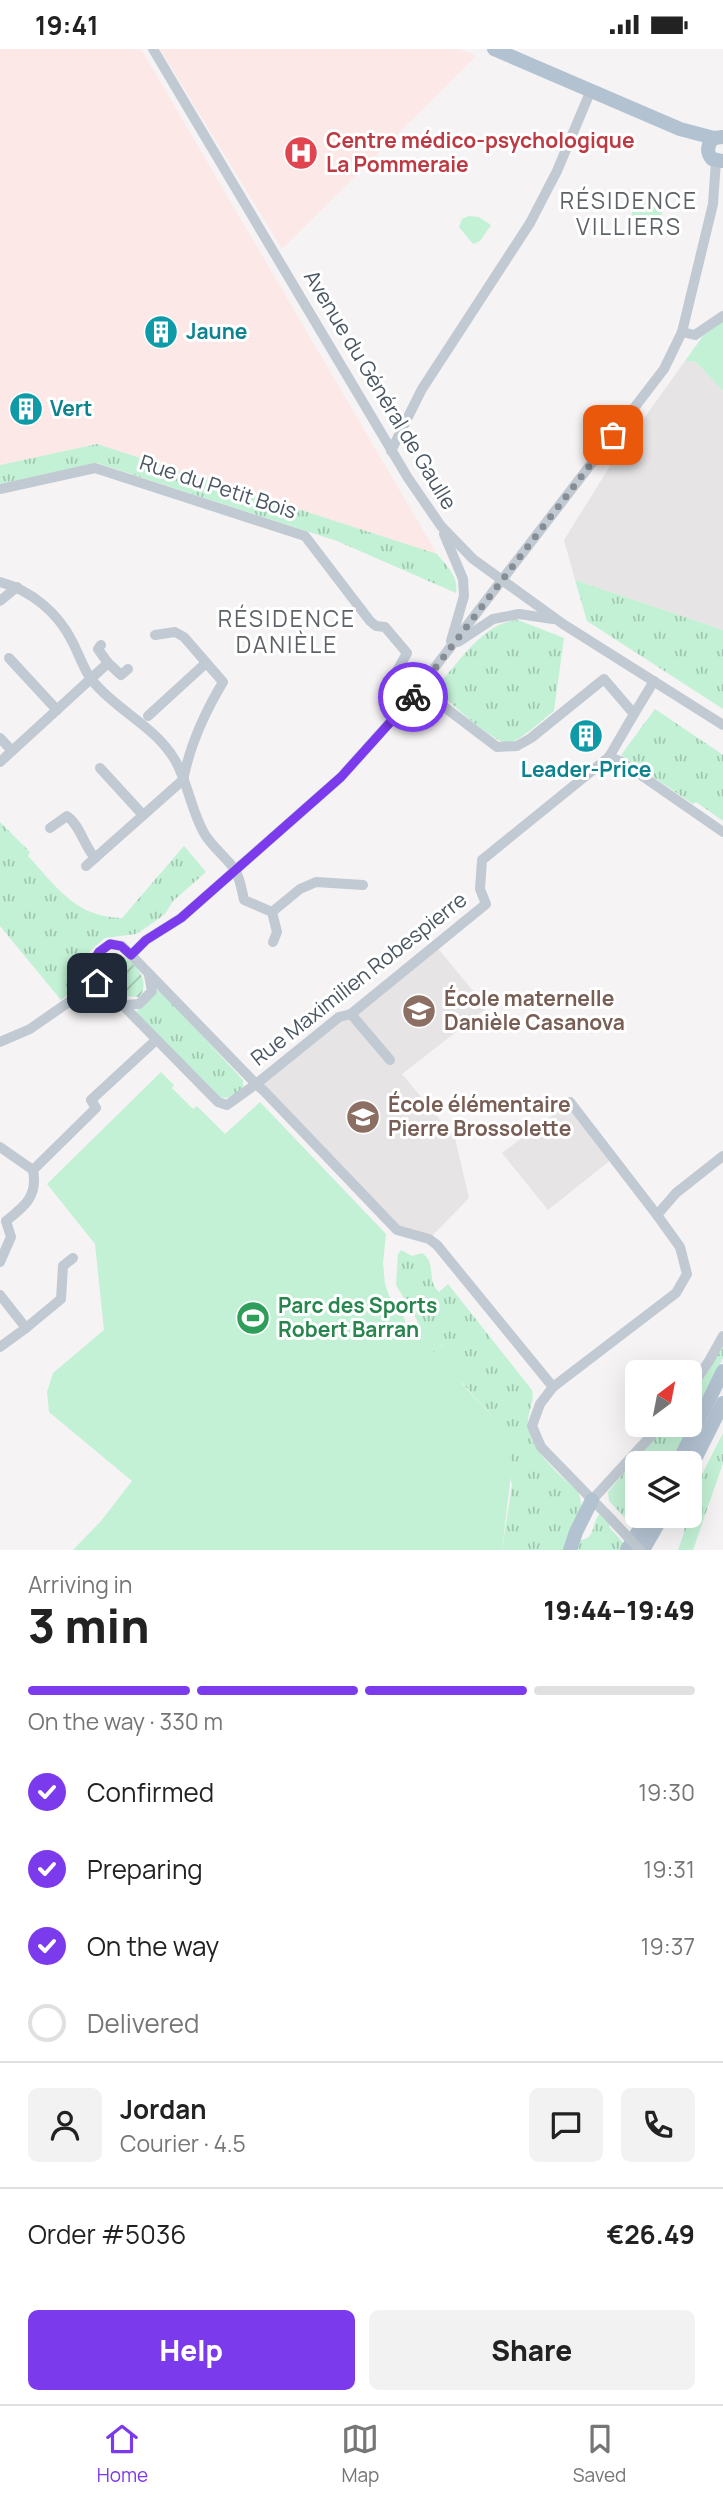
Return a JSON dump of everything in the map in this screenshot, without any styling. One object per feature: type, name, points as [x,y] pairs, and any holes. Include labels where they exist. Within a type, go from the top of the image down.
[{"type":"main road","points":[[494,49],[680,129],[717,149]]},
{"type":"main road","points":[[684,1451],[723,1371]]},
{"type":"main road","points":[[699,1451],[723,1403]]},
{"type":"main road","points":[[570,1550],[592,1500]]},
{"type":"main road","points":[[627,1550],[640,1528]]},
{"type":"main road","points":[[641,1550],[655,1528]]},
{"type":"street","name":"Avenue du Général de Gaulle","points":[[153,49],[391,451],[441,526],[473,559],[500,580],[557,620],[723,725]]},
{"type":"street","points":[[391,451],[422,389],[530,223],[557,171],[591,90]]},
{"type":"street","points":[[131,955],[146,940],[177,921],[236,871],[341,777],[419,687],[664,369],[682,332],[713,204],[717,149]]},
{"type":"street","points":[[682,332],[695,335],[723,316]]},
{"type":"street","name":"Rue du Petit Bois","points":[[0,489],[94,468],[305,536],[370,621],[376,626],[386,627],[407,653],[397,671],[419,687]]},
{"type":"street","points":[[441,526],[463,579],[464,596],[450,647]]},
{"type":"street","points":[[0,582],[30,594],[57,619],[97,687],[141,722],[174,759],[184,777],[194,813],[206,837],[236,871],[244,900],[272,912]]},
{"type":"street","points":[[0,601],[16,587]]},
{"type":"street","points":[[450,647],[494,619],[519,614],[557,620]]},
{"type":"street","points":[[50,828],[63,816],[64,810],[72,819],[91,862],[184,777],[189,751],[209,705],[223,682],[184,637],[175,632],[155,635]]},
{"type":"street","points":[[101,645],[98,649],[121,675],[128,669]]},
{"type":"street","points":[[9,658],[58,711]]},
{"type":"street","points":[[0,762],[108,663]]},
{"type":"street","points":[[148,716],[206,663]]},
{"type":"street","points":[[419,687],[497,747],[517,746],[531,738],[604,678],[634,714]]},
{"type":"street","points":[[654,681],[609,757],[622,762],[723,832]]},
{"type":"street","points":[[0,738],[12,751]]},
{"type":"street","points":[[174,759],[189,751]]},
{"type":"street","name":"Rue Maximilien Robespierre","points":[[124,1005],[218,1103],[228,1105],[339,1017],[351,1014],[486,904],[480,888],[482,860],[609,757]]},
{"type":"street","points":[[100,768],[143,815]]},
{"type":"street","points":[[272,912],[300,890],[316,882],[363,885]]},
{"type":"street","points":[[272,912],[277,932],[272,942]]},
{"type":"street","points":[[149,974],[152,991],[139,1004],[124,1005],[99,981],[91,965],[99,952],[110,944],[121,946],[131,955],[397,1230],[429,1239],[437,1245],[553,1387]]},
{"type":"street","points":[[0,1042],[30,1029],[99,981]]},
{"type":"street","points":[[351,1014],[390,1060]]},
{"type":"street","points":[[33,1170],[96,1108],[91,1100],[156,1040]]},
{"type":"street","points":[[570,1102],[680,1247],[687,1274],[676,1293],[553,1387],[540,1404],[532,1426],[541,1447],[641,1550]]},
{"type":"street","points":[[0,1147],[33,1170],[36,1185],[24,1207],[6,1221],[12,1237],[0,1262]]},
{"type":"street","points":[[657,1215],[676,1193],[723,1156]]},
{"type":"street","points":[[0,1347],[61,1299],[63,1266],[73,1258]]},
{"type":"street","points":[[0,1295],[26,1328]]},
{"type":"street","points":[[702,1371],[723,1336]]},
{"type":"street","points":[[592,1500],[649,1437]]},
{"type":"shaded area","points":[[0,49],[141,49],[437,554],[97,444],[0,465]]},
{"type":"shaded area","name":"Centre médico-psychologique La Pommeraie","points":[[160,49],[459,49],[476,56],[282,249]]},
{"type":"shaded area","points":[[685,361],[696,362],[723,391],[723,630],[575,580],[564,540],[612,463]]},
{"type":"shaded area","name":"École élémentaire Pierre Brossolette","points":[[436,946],[487,1008],[402,1074],[455,1138],[469,1198],[429,1239],[397,1230],[256,1084]]},
{"type":"shaded area","points":[[570,1102],[613,1158],[548,1210],[502,1153]]},
{"type":"green space","points":[[638,198],[664,203],[659,225],[635,228],[627,225]]},
{"type":"green space","points":[[469,216],[479,217],[491,225],[480,241],[473,244],[459,227],[462,219]]},
{"type":"green space","points":[[723,321],[723,391],[696,362],[685,361],[703,336]]},
{"type":"green space","points":[[97,444],[437,554],[454,577],[456,593],[337,541],[97,463],[0,484],[0,465]]},
{"type":"green space","points":[[575,580],[723,630],[723,709],[587,621]]},
{"type":"green space","points":[[518,620],[564,638],[554,711],[525,734],[508,743],[493,737],[471,721],[443,695],[438,685],[484,635],[506,622]]},
{"type":"green space","points":[[655,709],[723,755],[723,821],[621,755]]},
{"type":"green space","points":[[0,822],[30,852],[28,856],[68,898],[79,906],[106,916],[122,918],[184,846],[206,872],[173,901],[165,914],[150,925],[136,934],[105,938],[89,952],[77,987],[61,1000],[0,926]]},
{"type":"green space","points":[[115,953],[128,960],[139,971],[144,984],[139,997],[125,996],[104,973],[102,960]]},
{"type":"green space","points":[[159,989],[243,1080],[243,1087],[234,1095],[225,1098],[217,1096],[135,1013]]},
{"type":"green space","name":"Parc des Sports Robert Barran","points":[[161,1072],[174,1085],[172,1088],[193,1109],[197,1106],[225,1134],[260,1102],[386,1234],[383,1263],[385,1284],[389,1296],[402,1310],[409,1336],[419,1335],[434,1352],[444,1344],[470,1374],[461,1383],[498,1422],[512,1466],[502,1550],[73,1550],[101,1521],[132,1481],[49,1412],[47,1392],[53,1373],[104,1330],[95,1244],[47,1184]]},
{"type":"green space","points":[[401,1250],[412,1256],[422,1253],[427,1257],[435,1287],[439,1292],[448,1284],[532,1390],[528,1422],[534,1443],[546,1461],[578,1492],[580,1499],[579,1521],[568,1550],[502,1550],[512,1485],[498,1422],[461,1382],[470,1374],[443,1344],[434,1353],[419,1335],[417,1320],[396,1285],[398,1254]]},
{"type":"green space","points":[[723,1343],[723,1358],[702,1402],[702,1375]]},
{"type":"green space","points":[[723,1433],[723,1463],[702,1524],[702,1474]]},
{"type":"green space","points":[[654,1437],[685,1437],[679,1451],[642,1451]]},
{"type":"green space","points":[[625,1472],[625,1518],[609,1501],[608,1492]]},
{"type":"green space","points":[[599,1514],[625,1545],[622,1550],[574,1550],[577,1540],[583,1540],[590,1535]]},
{"type":"green space","points":[[685,1528],[701,1528],[693,1550],[678,1550]]},
{"type":"way so far","points":[[413,697],[613,435]]},
{"type":"place","name":"Centre médico-psychologique La Pommeraie","points":[[301,153]]},
{"type":"place","name":"Jaune","points":[[161,332]]},
{"type":"place","name":"Vert","points":[[26,409]]},
{"type":"place","name":"Leader-Price","points":[[586,736]]},
{"type":"place","name":"École maternelle Danièle Casanova","points":[[419,1011]]},
{"type":"place","name":"École élémentaire Pierre Brossolette","points":[[363,1117]]},
{"type":"place","name":"Parc des Sports Robert Barran","points":[[253,1318]]},
{"type":"district","name":"RÉSIDENCE VILLIERS","points":[[629,214]]},
{"type":"district","name":"RÉSIDENCE DANIÈLE","points":[[287,632]]},
{"type":"route","points":[[97,983],[99,981],[91,965],[99,952],[110,944],[121,946],[131,955],[146,940],[181,918],[341,777],[413,697]]}]
